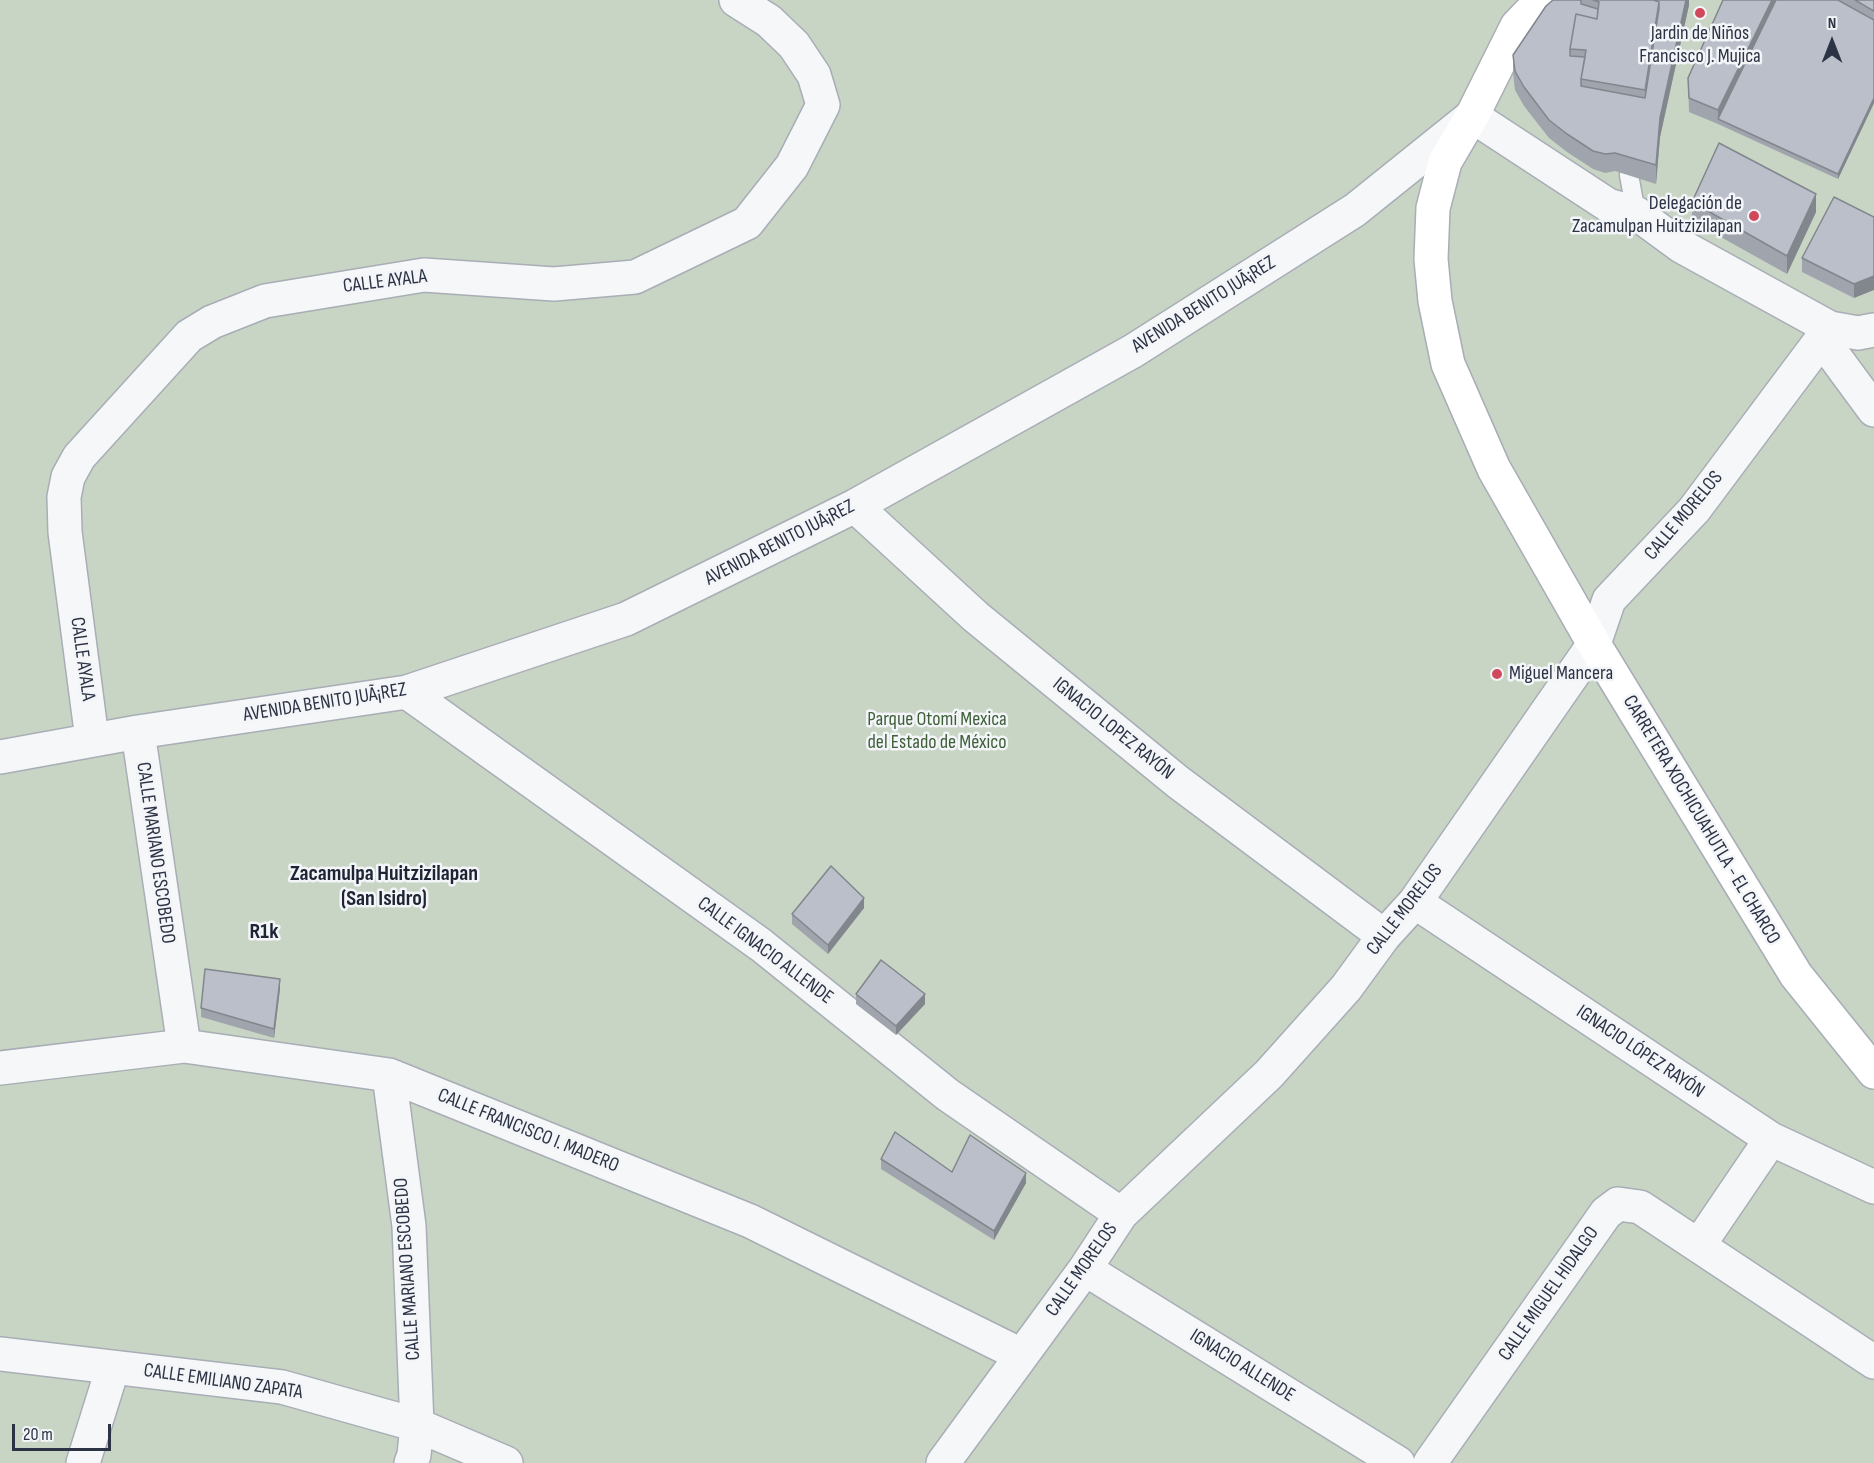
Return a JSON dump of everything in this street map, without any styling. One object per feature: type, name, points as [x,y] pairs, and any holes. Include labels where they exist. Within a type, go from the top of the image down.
[{"type":"main road","name":"CARRETERA XOCHICUAHUTLA - EL CHARCO","points":[[1542,0],[1517,26],[1472,116],[1444,162],[1433,208],[1431,259],[1435,301],[1448,364],[1494,469],[1594,644],[1796,975],[1874,1072]]},
{"type":"street","name":"CALLE AYALA","points":[[92,740],[65,532],[64,497],[68,477],[79,457],[189,336],[212,322],[265,301],[424,275],[554,284],[635,277],[747,223],[792,166],[823,105],[814,75],[794,45],[770,21],[736,0]]},
{"type":"street","name":"AVENIDA BENITO JUÃ¡REZ","points":[[0,757],[138,732],[407,692],[626,619],[855,506],[1163,332],[1355,210],[1472,116]]},
{"type":"street","points":[[1472,116],[1608,205],[1635,213],[1682,246],[1825,333],[1874,410]]},
{"type":"street","points":[[1825,333],[1858,333],[1874,330]]},
{"type":"street","name":"CALLE MORELOS","points":[[943,1463],[1085,1269],[1121,1214],[1269,1074],[1346,988],[1384,936],[1415,902],[1594,644],[1609,600],[1694,510],[1825,333]]},
{"type":"street","name":"IGNACIO LOPEZ RAYÓN","points":[[855,506],[976,616],[1160,767],[1384,936]]},
{"type":"street","name":"CALLE IGNACIO ALLENDE","points":[[407,692],[761,945],[948,1095],[1121,1214]]},
{"type":"street","name":"CALLE MARIANO ESCOBEDO","points":[[138,732],[184,1046]]},
{"type":"street","name":"IGNACIO LÓPEZ RAYÓN","points":[[1415,902],[1771,1139],[1874,1187]]},
{"type":"street","name":"CALLE FRANCISCO I. MADERO","points":[[0,1068],[184,1046],[388,1075],[750,1221],[1021,1355]]},
{"type":"street","name":"CALLE MARIANO ESCOBEDO","points":[[388,1075],[409,1226],[417,1425],[411,1463]]},
{"type":"street","points":[[1699,1245],[1771,1139]]},
{"type":"street","name":"CALLE MIGUEL HIDALGO","points":[[1430,1463],[1610,1208],[1618,1204],[1640,1207],[1874,1362]]},
{"type":"street","name":"IGNACIO ALLENDE","points":[[1085,1269],[1398,1463]]},
{"type":"street","name":"CALLE EMILIANO ZAPATA","points":[[0,1354],[282,1387],[417,1425],[506,1463]]},
{"type":"street","points":[[83,1463],[113,1367]]},
{"type":"lane","points":[[1634,145],[1629,176],[1635,213]]},
{"type":"green space","name":"Parque Otomí Mexica del Estado de México","points":[[0,0],[1874,0],[1874,1463],[0,1463]]},
{"type":"building","points":[[1553,0],[1581,0],[1581,4],[1598,9],[1597,19],[1576,14],[1570,56],[1585,57],[1581,86],[1645,98],[1659,9],[1659,2],[1653,0],[1686,0],[1660,118],[1656,165],[1615,153],[1605,154],[1593,151],[1549,120],[1524,87],[1515,71],[1513,55],[1546,6]]},
{"type":"building","points":[[1593,0],[1653,0],[1659,2],[1645,90],[1581,79],[1586,50],[1570,49],[1576,14],[1597,19],[1599,2]]},
{"type":"building","points":[[1723,0],[1772,0],[1718,110],[1689,98],[1688,78]]},
{"type":"building","points":[[1776,0],[1838,0],[1874,20],[1874,98],[1838,174],[1718,119]]},
{"type":"building","points":[[1855,0],[1874,0],[1874,11]]},
{"type":"building","name":"Delegación de Zacamulpan Huitzizilapan","points":[[1719,143],[1816,194],[1787,256],[1692,202]]},
{"type":"building","points":[[1834,197],[1874,217],[1874,276],[1854,284],[1802,258]]},
{"type":"building","points":[[831,866],[864,898],[828,945],[792,914]]},
{"type":"building","points":[[881,960],[925,994],[896,1026],[856,994]]},
{"type":"building","points":[[205,969],[280,979],[274,1029],[201,1008]]},
{"type":"building","points":[[895,1132],[952,1172],[970,1135],[1026,1173],[994,1231],[881,1159]]},
{"type":"place","name":"Jardin de Niños Francisco J. Mujica","points":[[1700,13]]},
{"type":"place","name":"Delegación de Zacamulpan Huitzizilapan","points":[[1754,216]]},
{"type":"place","name":"Miguel Mancera","points":[[1497,674]]},
{"type":"district","name":"Zacamulpa Huitzizilapan (San Isidro)","points":[[384,886]]},
{"type":"district","name":"R1k","points":[[264,932]]}]
